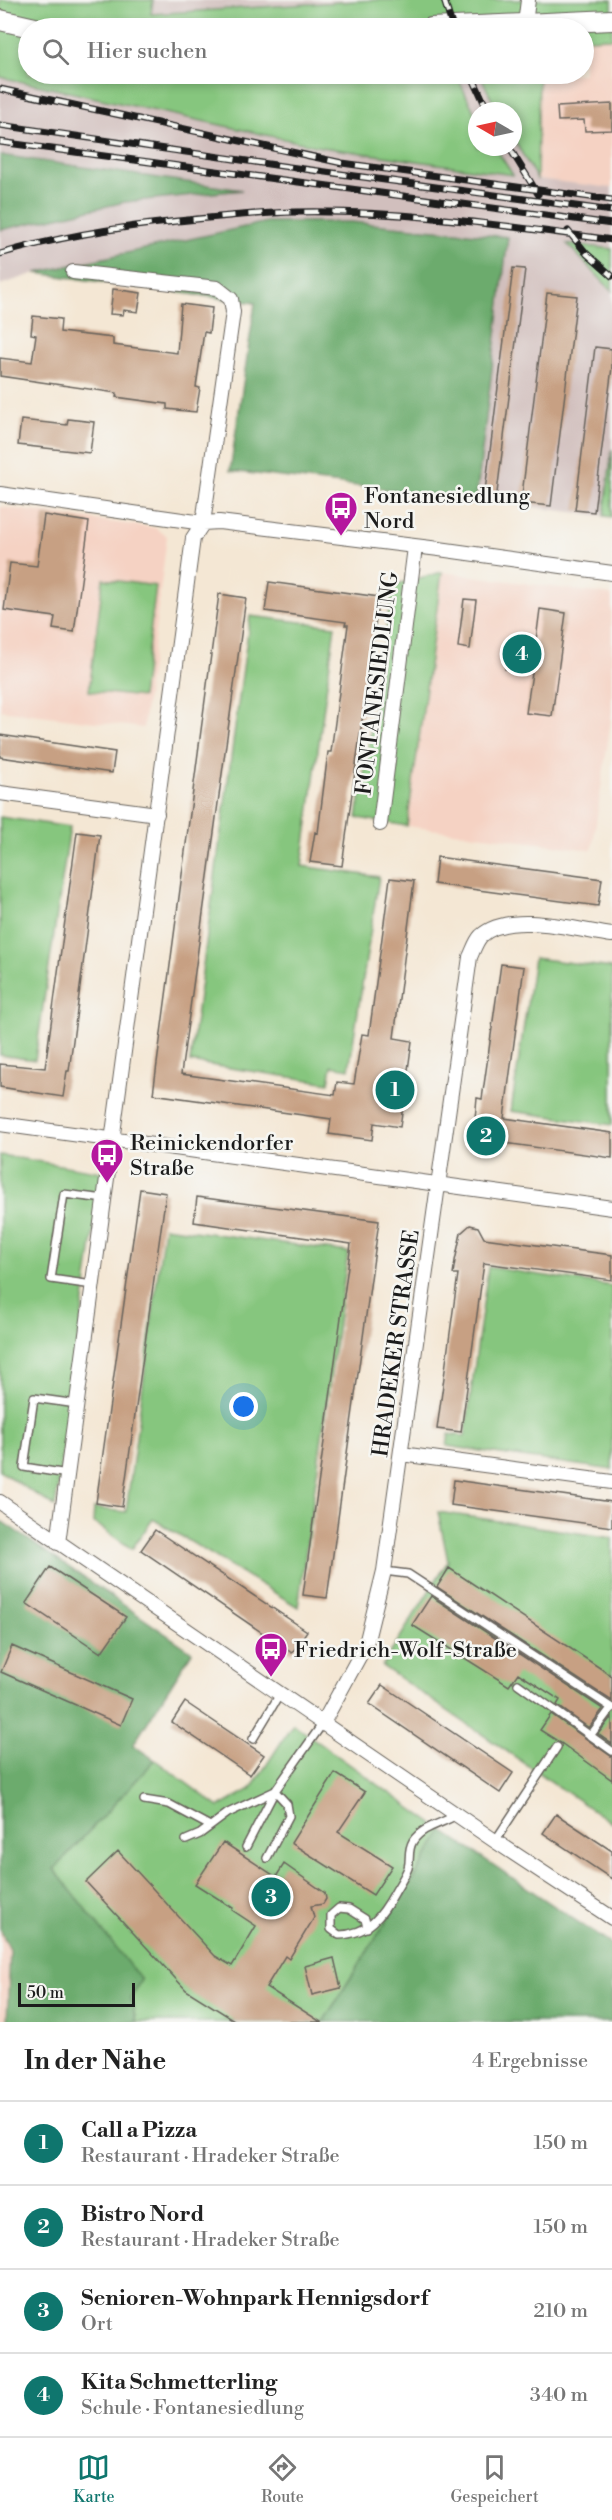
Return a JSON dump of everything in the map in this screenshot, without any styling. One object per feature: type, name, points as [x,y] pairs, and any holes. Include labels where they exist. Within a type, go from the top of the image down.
[{"type":"main road","points":[[0,20],[18,24]]},
{"type":"main road","points":[[594,21],[612,20]]},
{"type":"street","points":[[526,18],[528,0]]},
{"type":"street","points":[[58,1543],[193,538],[203,522],[233,312],[231,299],[217,288],[73,272]]},
{"type":"street","name":"FONTANESIEDLUNG","points":[[0,494],[612,573]]},
{"type":"street","name":"FONTANESIEDLUNG","points":[[380,824],[415,547]]},
{"type":"street","points":[[0,793],[157,814]]},
{"type":"street","name":"HRADEKER STRASSE","points":[[322,1723],[366,1644],[384,1571],[470,957],[480,937],[500,925],[520,922],[612,935]]},
{"type":"street","points":[[0,1124],[612,1208]]},
{"type":"street","points":[[401,1454],[612,1482]]},
{"type":"street","points":[[0,1502],[456,1815],[612,1918]]},
{"type":"lane","points":[[93,1285],[51,1279],[64,1194],[105,1199]]},
{"type":"lane","points":[[68,1474],[24,1467],[34,1398],[77,1404]]},
{"type":"lane","points":[[384,1571],[408,1574],[612,1708],[590,1736]]},
{"type":"lane","points":[[518,1684],[612,1751]]},
{"type":"lane","points":[[253,1739],[280,1694]]},
{"type":"lane","points":[[246,1847],[267,1811],[275,1791],[322,1723]]},
{"type":"lane","points":[[495,1841],[558,1747]]},
{"type":"lane","points":[[186,1840],[228,1813],[275,1791]]},
{"type":"lane","points":[[267,1858],[289,1816],[287,1804],[275,1791]]},
{"type":"lane","points":[[144,1800],[169,1803],[210,1826]]},
{"type":"lane","points":[[367,1928],[365,1919],[349,1909],[339,1908],[331,1915],[331,1929],[339,1935],[367,1928],[384,1912],[408,1870],[408,1854],[417,1836],[456,1815]]},
{"type":"shaded area","points":[[153,0],[373,0],[151,14]]},
{"type":"shaded area","points":[[612,38],[612,188],[537,179],[539,84],[594,84],[594,39]]},
{"type":"shaded area","points":[[0,77],[18,81],[18,84],[32,84],[321,147],[512,175],[500,156],[522,156],[522,153],[537,179],[612,188],[612,249],[567,245],[612,291],[612,449],[604,516],[476,500],[508,237],[36,273],[0,285],[0,230],[125,202],[238,189],[0,155]]},
{"type":"shaded area","points":[[461,84],[485,84],[493,102],[469,102]]},
{"type":"shaded area","points":[[0,507],[155,528],[167,536],[143,728],[0,710]]},
{"type":"shaded area","points":[[442,572],[612,595],[612,713],[592,850],[407,826]]},
{"type":"shaded area","points":[[0,1929],[10,1950],[7,2022],[0,2022]]},
{"type":"green space","points":[[0,0],[153,0],[151,14],[373,0],[612,0],[612,38],[594,39],[594,18],[18,18],[18,81],[0,77]]},
{"type":"green space","points":[[32,84],[461,84],[469,102],[468,156],[501,156],[513,175],[321,147]]},
{"type":"green space","points":[[485,84],[539,84],[537,179],[522,153],[522,102],[493,102]]},
{"type":"green space","points":[[0,155],[242,190],[125,202],[0,230]]},
{"type":"green space","points":[[267,222],[351,222],[508,237],[476,500],[230,471],[255,303],[36,273]]},
{"type":"green space","points":[[567,244],[612,249],[612,291]]},
{"type":"green space","points":[[612,449],[612,517],[604,516]]},
{"type":"green space","points":[[442,572],[407,826],[357,818],[393,585]]},
{"type":"green space","points":[[103,579],[156,586],[142,697],[89,691]]},
{"type":"green space","points":[[250,616],[335,626],[302,866],[379,877],[349,1069],[332,1066],[329,1083],[190,1062]]},
{"type":"green space","points":[[0,817],[70,827],[35,1060],[0,1055]]},
{"type":"green space","points":[[534,958],[612,968],[612,1125],[511,1111]]},
{"type":"green space","points":[[0,1155],[102,1172],[55,1507],[0,1471]]},
{"type":"green space","points":[[164,1227],[348,1252],[298,1607],[153,1519],[132,1549],[93,1522],[94,1508],[126,1512]]},
{"type":"green space","points":[[488,1267],[612,1286],[612,1470],[447,1446],[449,1434],[465,1436]]},
{"type":"green space","points":[[438,1512],[612,1538],[612,1823],[382,1666],[448,1561]]},
{"type":"green space","points":[[0,1520],[192,1652],[133,1745],[155,1760],[54,1869],[141,1980],[131,1998],[136,2022],[7,2022],[10,1950],[0,1929]]},
{"type":"green space","points":[[293,1724],[443,1831],[323,2022],[136,2022],[131,1998],[54,1869],[155,1760],[219,1807],[251,1789]]},
{"type":"green space","points":[[443,1831],[612,1945],[612,2022],[323,2022]]},
{"type":"building","points":[[612,104],[612,130],[585,131],[584,120],[558,121],[557,107]]},
{"type":"building","points":[[513,268],[525,269],[496,501],[484,499]]},
{"type":"building","points":[[113,289],[141,293],[138,312],[124,310],[123,315],[110,314]]},
{"type":"building","points":[[547,293],[577,296],[551,506],[521,503]]},
{"type":"building","points":[[181,304],[212,308],[209,333],[204,332],[196,387],[200,388],[196,412],[167,409],[167,404],[116,397],[117,393],[0,376],[0,358],[32,362],[36,335],[31,334],[33,316],[61,319],[60,332],[113,338],[113,345],[177,353]]},
{"type":"building","points":[[595,347],[612,349],[612,367],[594,512],[575,510]]},
{"type":"building","points":[[68,419],[94,422],[90,453],[18,445],[21,420],[67,425]]},
{"type":"building","points":[[44,515],[89,522],[74,632],[53,629],[55,617],[4,610],[10,563],[37,566]]},
{"type":"building","points":[[269,582],[379,597],[342,866],[310,862],[315,832],[318,833],[328,752],[331,752],[348,625],[345,625],[346,622],[265,611]]},
{"type":"building","points":[[219,594],[246,598],[181,1074],[335,1095],[337,1082],[354,1084],[362,1034],[369,1035],[390,878],[414,881],[394,1038],[412,1041],[400,1127],[374,1123],[372,1140],[329,1134],[331,1119],[153,1094]]},
{"type":"building","points":[[464,599],[476,600],[470,649],[458,647]]},
{"type":"building","points":[[540,609],[566,613],[552,716],[526,713],[532,673],[505,669],[508,645],[535,648]]},
{"type":"building","points":[[0,735],[115,752],[112,773],[0,757]]},
{"type":"building","points":[[77,832],[100,835],[69,1071],[67,1071],[63,1097],[0,1087],[0,1064],[45,1068]]},
{"type":"building","points":[[437,857],[602,879],[598,906],[434,884]]},
{"type":"building","points":[[501,964],[524,967],[504,1118],[612,1133],[612,1158],[498,1142],[488,1151],[481,1151],[475,1146],[473,1140],[477,1098],[482,1099]]},
{"type":"building","points":[[140,1189],[166,1193],[122,1507],[96,1503]]},
{"type":"building","points":[[197,1197],[379,1221],[327,1598],[303,1595],[351,1244],[194,1222]]},
{"type":"building","points":[[470,1225],[478,1227],[484,1238],[612,1255],[612,1280],[484,1263],[461,1432],[437,1429],[458,1274],[453,1274],[455,1261],[461,1233]]},
{"type":"building","points":[[454,1480],[612,1502],[612,1527],[451,1505]]},
{"type":"building","points":[[155,1530],[307,1631],[292,1653],[141,1550]]},
{"type":"building","points":[[50,1567],[126,1617],[101,1653],[26,1603]]},
{"type":"building","points":[[449,1568],[612,1676],[612,1701],[437,1587]]},
{"type":"building","points":[[431,1596],[603,1709],[589,1728],[557,1705],[560,1700],[518,1673],[509,1686],[412,1625]]},
{"type":"building","points":[[12,1646],[132,1699],[121,1725],[1,1672]]},
{"type":"building","points":[[382,1685],[513,1773],[500,1793],[369,1704]]},
{"type":"building","points":[[185,1702],[264,1755],[250,1775],[172,1722]]},
{"type":"building","points":[[551,1714],[612,1757],[612,1780],[540,1730]]},
{"type":"building","points":[[612,1716],[612,1744],[598,1734]]},
{"type":"building","points":[[335,1773],[365,1792],[338,1832],[392,1866],[373,1895],[291,1843]]},
{"type":"building","points":[[556,1814],[612,1851],[612,1879],[543,1833]]},
{"type":"building","points":[[223,1842],[276,1877],[284,1864],[325,1893],[326,1899],[323,1904],[311,1906],[314,1918],[289,1959],[285,1956],[266,1987],[321,2022],[237,2022],[186,1990],[86,1882],[118,1851],[215,1956],[232,1966],[256,1926],[195,1884]]},
{"type":"building","points":[[334,1958],[341,1988],[312,1995],[305,1966]]},
{"type":"railway","points":[[444,0],[450,18]]},
{"type":"railway","points":[[476,84],[484,102]]},
{"type":"railway","points":[[0,89],[342,163],[612,200]]},
{"type":"railway","points":[[0,125],[612,211]]},
{"type":"railway","points":[[0,142],[612,224]]},
{"type":"railway","points":[[515,156],[538,194]]},
{"type":"railway","points":[[0,254],[88,233],[133,226],[296,212],[415,216],[612,240]]},
{"type":"railway","points":[[568,231],[587,254],[612,276]]},
{"type":"place","name":"Fontanesiedlung Nord","points":[[341,537]]},
{"type":"place","name":"Kita Schmetterling","points":[[522,654]]},
{"type":"place","name":"Call a Pizza","points":[[395,1090]]},
{"type":"place","name":"Bistro Nord","points":[[486,1136]]},
{"type":"place","name":"Reinickendorfer Straße","points":[[107,1184]]},
{"type":"place","name":"Friedrich-Wolf-Straße","points":[[271,1678]]},
{"type":"place","name":"Senioren-Wohnpark Hennigsdorf","points":[[271,1897]]}]
